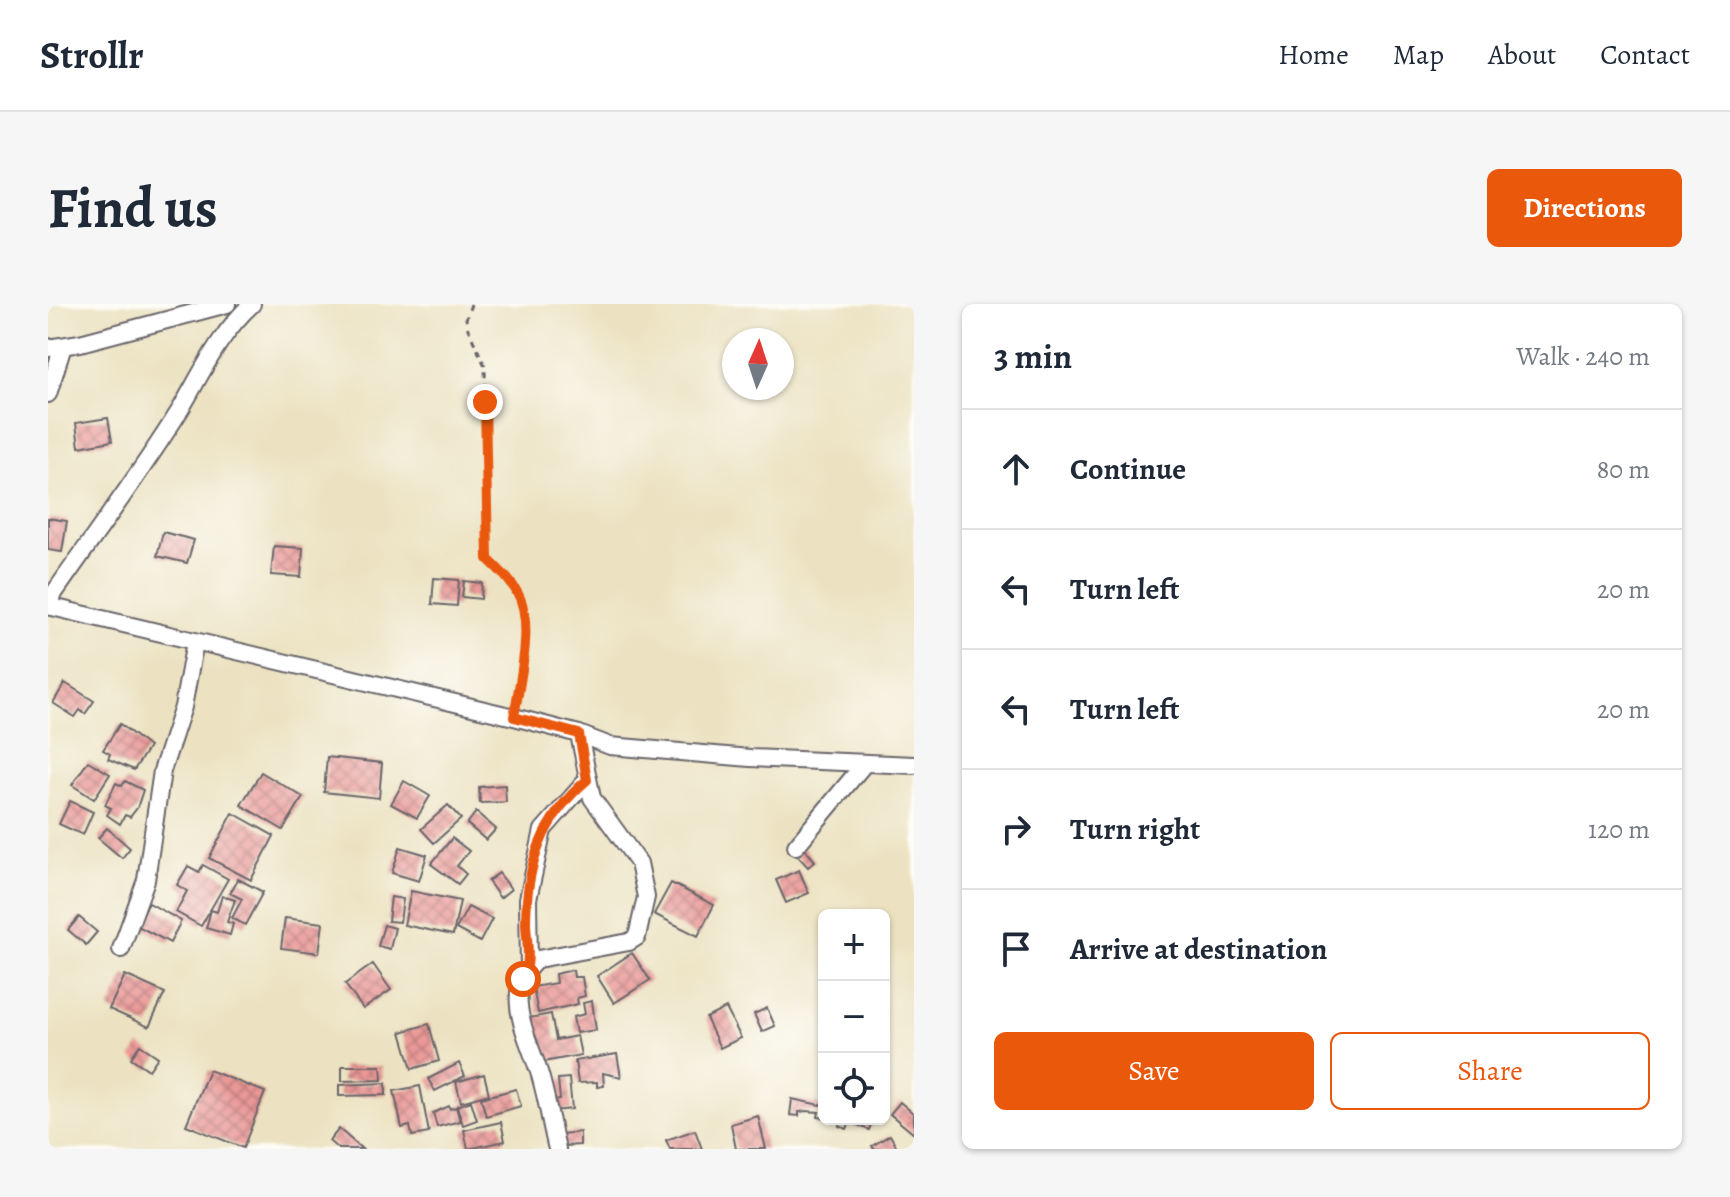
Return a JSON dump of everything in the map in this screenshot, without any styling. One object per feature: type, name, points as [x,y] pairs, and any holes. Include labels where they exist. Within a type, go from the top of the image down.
[{"type":"street","points":[[48,394],[56,347],[227,304]]},
{"type":"street","points":[[252,304],[235,319],[215,347],[165,433],[48,604],[514,717],[579,734],[610,746],[865,763],[913,763]]},
{"type":"street","points":[[121,949],[146,880],[162,771],[183,707],[195,642]]},
{"type":"street","points":[[529,967],[538,959],[629,942],[642,927],[646,897],[639,863],[592,798],[579,734]]},
{"type":"street","points":[[796,846],[865,763]]},
{"type":"street","points":[[557,1149],[540,1074],[521,1019],[518,994],[529,967],[528,899],[543,830],[587,780]]},
{"type":"path","points":[[471,304],[466,319],[468,329],[485,366],[484,459],[488,559],[507,577],[520,597],[525,614],[514,717]]},
{"type":"building","points":[[108,418],[112,441],[79,447],[76,423]]},
{"type":"building","points":[[48,518],[67,521],[62,552],[48,550]]},
{"type":"building","points":[[163,532],[194,540],[187,563],[157,556]]},
{"type":"building","points":[[274,546],[303,548],[301,577],[271,575]]},
{"type":"building","points":[[434,578],[459,580],[457,606],[432,604]]},
{"type":"building","points":[[464,581],[482,583],[481,599],[462,597]]},
{"type":"building","points":[[65,683],[94,701],[85,714],[80,710],[75,717],[53,703]]},
{"type":"building","points":[[120,724],[149,747],[134,770],[108,759],[110,754],[103,750]]},
{"type":"building","points":[[327,757],[382,763],[379,798],[324,792]]},
{"type":"building","points":[[88,761],[110,774],[94,799],[72,785]]},
{"type":"building","points":[[261,772],[303,797],[283,830],[241,805]]},
{"type":"building","points":[[125,781],[143,790],[137,808],[130,817],[125,815],[120,824],[107,815],[111,808],[105,805],[116,783],[122,786]]},
{"type":"building","points":[[404,781],[430,796],[417,818],[391,804]]},
{"type":"building","points":[[505,785],[506,802],[480,803],[479,787]]},
{"type":"building","points":[[70,801],[93,812],[83,835],[59,824]]},
{"type":"building","points":[[448,805],[461,819],[434,843],[421,829]]},
{"type":"building","points":[[476,812],[496,829],[486,840],[467,824]]},
{"type":"building","points":[[233,813],[274,836],[251,880],[209,858]]},
{"type":"building","points":[[107,828],[130,848],[122,858],[98,838]]},
{"type":"building","points":[[452,838],[469,851],[457,866],[466,874],[458,884],[431,864]]},
{"type":"building","points":[[400,847],[427,855],[419,881],[392,873]]},
{"type":"building","points":[[804,848],[815,861],[808,867],[796,854]]},
{"type":"building","points":[[203,865],[228,879],[201,926],[176,912],[187,891],[177,885],[188,866],[199,872]]},
{"type":"building","points":[[799,870],[809,893],[786,903],[776,880]]},
{"type":"building","points":[[499,873],[511,889],[500,898],[488,881]]},
{"type":"building","points":[[238,879],[263,892],[245,925],[232,918],[242,899],[230,893]]},
{"type":"building","points":[[671,883],[714,905],[698,936],[654,914]]},
{"type":"building","points":[[411,891],[460,901],[453,935],[404,925]]},
{"type":"building","points":[[222,896],[235,900],[227,922],[233,924],[230,935],[206,928],[211,910],[217,912]]},
{"type":"building","points":[[391,897],[403,899],[400,922],[388,921]]},
{"type":"building","points":[[149,903],[181,921],[170,943],[136,925]]},
{"type":"building","points":[[468,907],[492,919],[480,942],[456,929]]},
{"type":"building","points":[[79,917],[97,932],[86,945],[68,930]]},
{"type":"building","points":[[285,918],[323,923],[319,953],[281,948]]},
{"type":"building","points":[[384,925],[395,928],[390,949],[378,946]]},
{"type":"building","points":[[632,953],[650,980],[614,1003],[597,976]]},
{"type":"building","points":[[373,964],[391,990],[363,1009],[345,984]]},
{"type":"building","points":[[573,970],[574,977],[582,977],[585,996],[577,998],[578,1004],[538,1013],[533,987],[556,983],[555,974]]},
{"type":"building","points":[[125,975],[165,993],[149,1027],[109,1009]]},
{"type":"building","points":[[592,1001],[596,1030],[576,1033],[573,1017],[585,1014],[583,1003]]},
{"type":"building","points":[[726,1008],[741,1038],[720,1048],[706,1018]]},
{"type":"building","points":[[767,1008],[775,1026],[762,1032],[754,1014]]},
{"type":"building","points":[[551,1014],[556,1040],[577,1036],[581,1055],[538,1063],[529,1018]]},
{"type":"building","points":[[429,1024],[439,1061],[412,1069],[401,1032]]},
{"type":"building","points":[[140,1045],[158,1057],[149,1070],[131,1058]]},
{"type":"building","points":[[617,1054],[621,1077],[603,1073],[604,1086],[597,1087],[597,1082],[578,1083],[575,1061]]},
{"type":"building","points":[[459,1063],[465,1076],[435,1091],[428,1079]]},
{"type":"building","points":[[342,1066],[381,1066],[382,1080],[342,1081]]},
{"type":"building","points":[[209,1070],[265,1092],[243,1148],[186,1125]]},
{"type":"building","points":[[484,1074],[489,1094],[461,1102],[456,1082]]},
{"type":"building","points":[[569,1078],[572,1109],[553,1111],[552,1101],[560,1100],[558,1079]]},
{"type":"building","points":[[386,1083],[386,1095],[339,1096],[339,1085]]},
{"type":"building","points":[[420,1086],[429,1133],[412,1136],[410,1126],[402,1128],[394,1091]]},
{"type":"building","points":[[516,1089],[521,1106],[486,1116],[481,1098]]},
{"type":"building","points":[[792,1099],[818,1105],[818,1112],[790,1115]]},
{"type":"building","points":[[471,1101],[477,1120],[463,1125],[457,1106]]},
{"type":"building","points":[[900,1102],[914,1114],[914,1134],[890,1114]]},
{"type":"building","points":[[449,1106],[450,1109],[456,1107],[460,1121],[437,1127],[433,1113]]},
{"type":"building","points":[[758,1116],[766,1149],[736,1149],[731,1124]]},
{"type":"building","points":[[501,1122],[505,1141],[468,1149],[464,1130]]},
{"type":"building","points":[[339,1129],[362,1149],[338,1149],[329,1141]]},
{"type":"building","points":[[695,1130],[702,1149],[670,1149],[666,1140]]},
{"type":"building","points":[[580,1132],[580,1145],[562,1146],[561,1134]]},
{"type":"building","points":[[890,1135],[898,1149],[874,1149],[872,1146]]},
{"type":"route","points":[[485,402],[485,539],[488,559],[507,577],[520,597],[525,614],[522,669],[514,717],[579,734],[587,780],[543,830],[528,899],[529,967],[523,979]]}]
